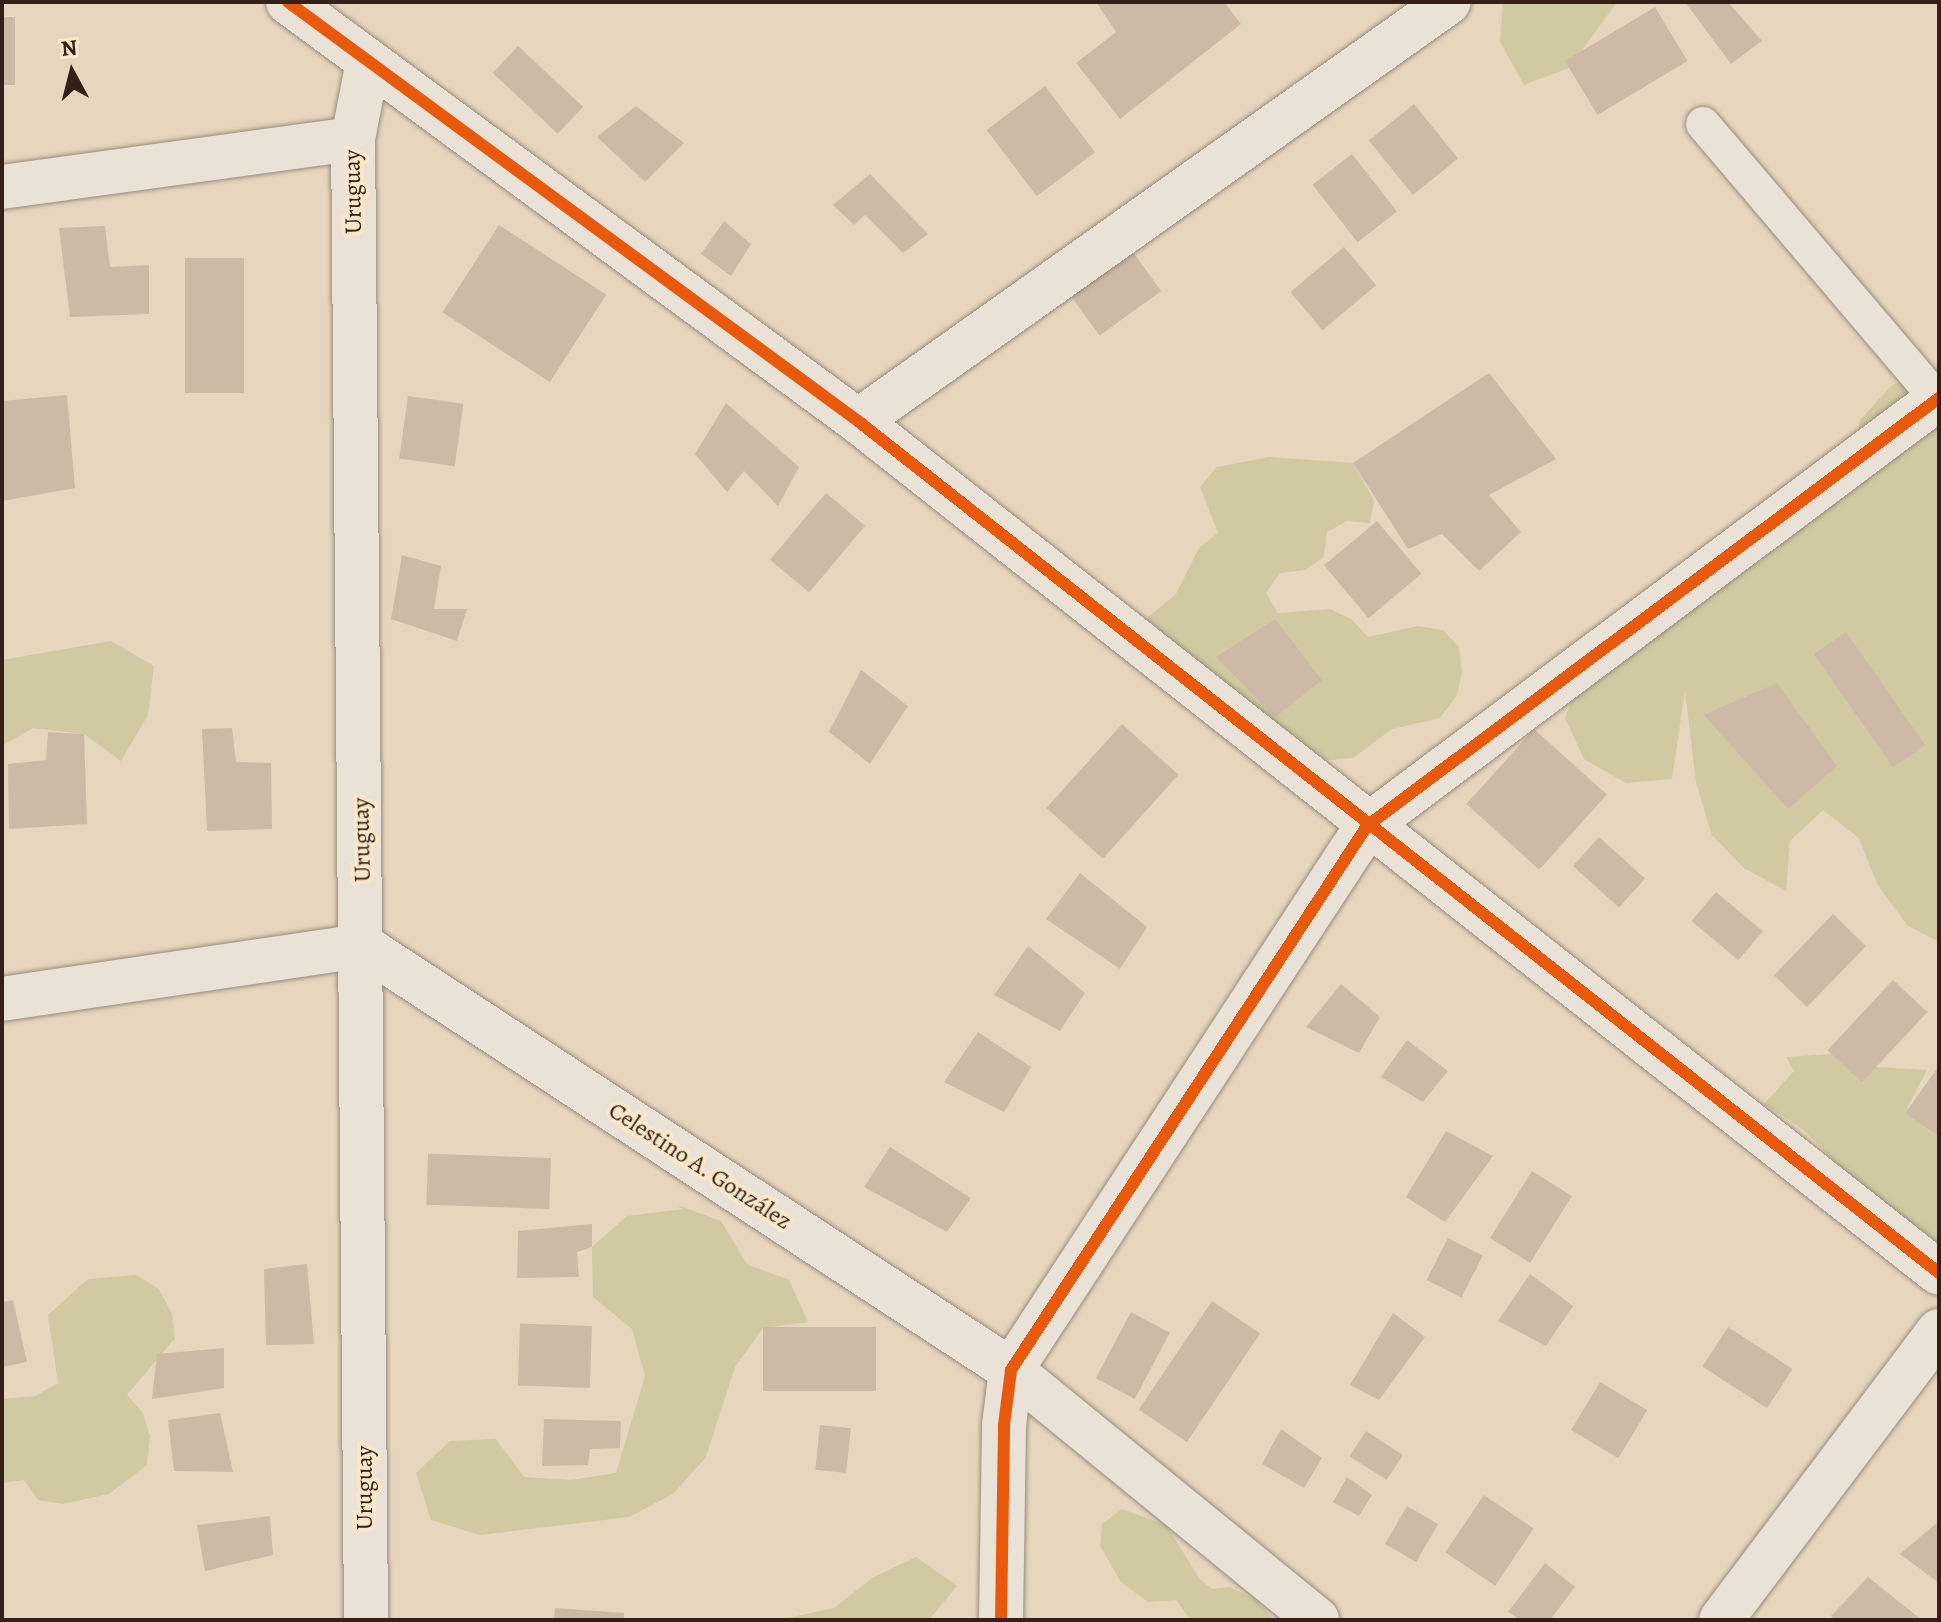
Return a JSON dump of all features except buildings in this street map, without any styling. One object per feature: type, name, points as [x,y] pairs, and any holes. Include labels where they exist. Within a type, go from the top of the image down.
[{"type":"street","points":[[288,2],[858,421],[1367,826],[1939,1273]]},
{"type":"street","points":[[858,421],[1449,2]]},
{"type":"street","name":"Uruguay","points":[[366,1620],[363,946],[353,139],[368,61]]},
{"type":"street","points":[[2,187],[353,139]]},
{"type":"street","points":[[1001,1620],[1004,1425],[1011,1370],[1367,826],[1938,398]]},
{"type":"street","points":[[2,999],[363,946]]},
{"type":"street","name":"Celestino A. González","points":[[363,946],[1011,1370],[1317,1620]]},
{"type":"street","points":[[1721,1620],[1939,1331]]},
{"type":"lane","points":[[1703,124],[1938,398]]},
{"type":"shaded area","points":[[1503,2],[1617,2],[1569,68],[1524,85],[1500,42]]},
{"type":"shaded area","points":[[1939,368],[1939,942],[1907,925],[1877,884],[1859,838],[1823,810],[1790,841],[1786,891],[1744,868],[1712,835],[1696,783],[1685,690],[1672,779],[1626,783],[1584,759],[1565,718],[1583,674],[1630,659],[1642,613],[1762,561],[1778,518],[1853,470],[1860,420],[1892,385]]},
{"type":"shaded area","points":[[1269,457],[1353,463],[1374,500],[1370,523],[1347,521],[1327,532],[1324,557],[1305,570],[1280,573],[1266,593],[1278,613],[1330,609],[1351,619],[1368,637],[1418,626],[1443,630],[1459,647],[1462,673],[1457,695],[1440,718],[1392,729],[1353,758],[1329,760],[1178,702],[1161,685],[1137,626],[1176,594],[1199,548],[1218,533],[1200,487],[1217,467]]},
{"type":"shaded area","points":[[111,641],[154,666],[148,715],[121,761],[84,734],[33,728],[2,746],[2,660]]},
{"type":"shaded area","points":[[1832,1054],[1878,1067],[1927,1070],[1905,1112],[1939,1138],[1939,1267],[1804,1130],[1764,1104],[1794,1071],[1786,1057]]},
{"type":"shaded area","points":[[677,1205],[721,1221],[747,1264],[789,1280],[808,1322],[763,1328],[735,1367],[706,1457],[673,1494],[629,1517],[480,1535],[431,1520],[416,1473],[450,1441],[496,1439],[524,1477],[571,1480],[616,1473],[645,1376],[632,1329],[593,1297],[592,1247],[627,1216],[683,1209]]},
{"type":"shaded area","points":[[136,1275],[159,1289],[172,1314],[175,1338],[127,1395],[143,1413],[150,1436],[147,1465],[109,1494],[63,1504],[38,1500],[24,1480],[2,1483],[2,1399],[35,1396],[58,1383],[48,1315],[88,1279]]},
{"type":"shaded area","points":[[1122,1509],[1166,1525],[1200,1579],[1212,1589],[1230,1587],[1256,1600],[1274,1620],[1191,1620],[1176,1600],[1148,1602],[1121,1582],[1100,1546],[1102,1524]]},
{"type":"shaded area","points":[[916,1557],[957,1586],[929,1620],[735,1620],[787,1618],[834,1608],[872,1578]]},
{"type":"cycle path","points":[[288,2],[858,421],[1939,1273]]},
{"type":"cycle path","points":[[1001,1620],[1004,1425],[1011,1370],[1367,826],[1939,398]]}]
